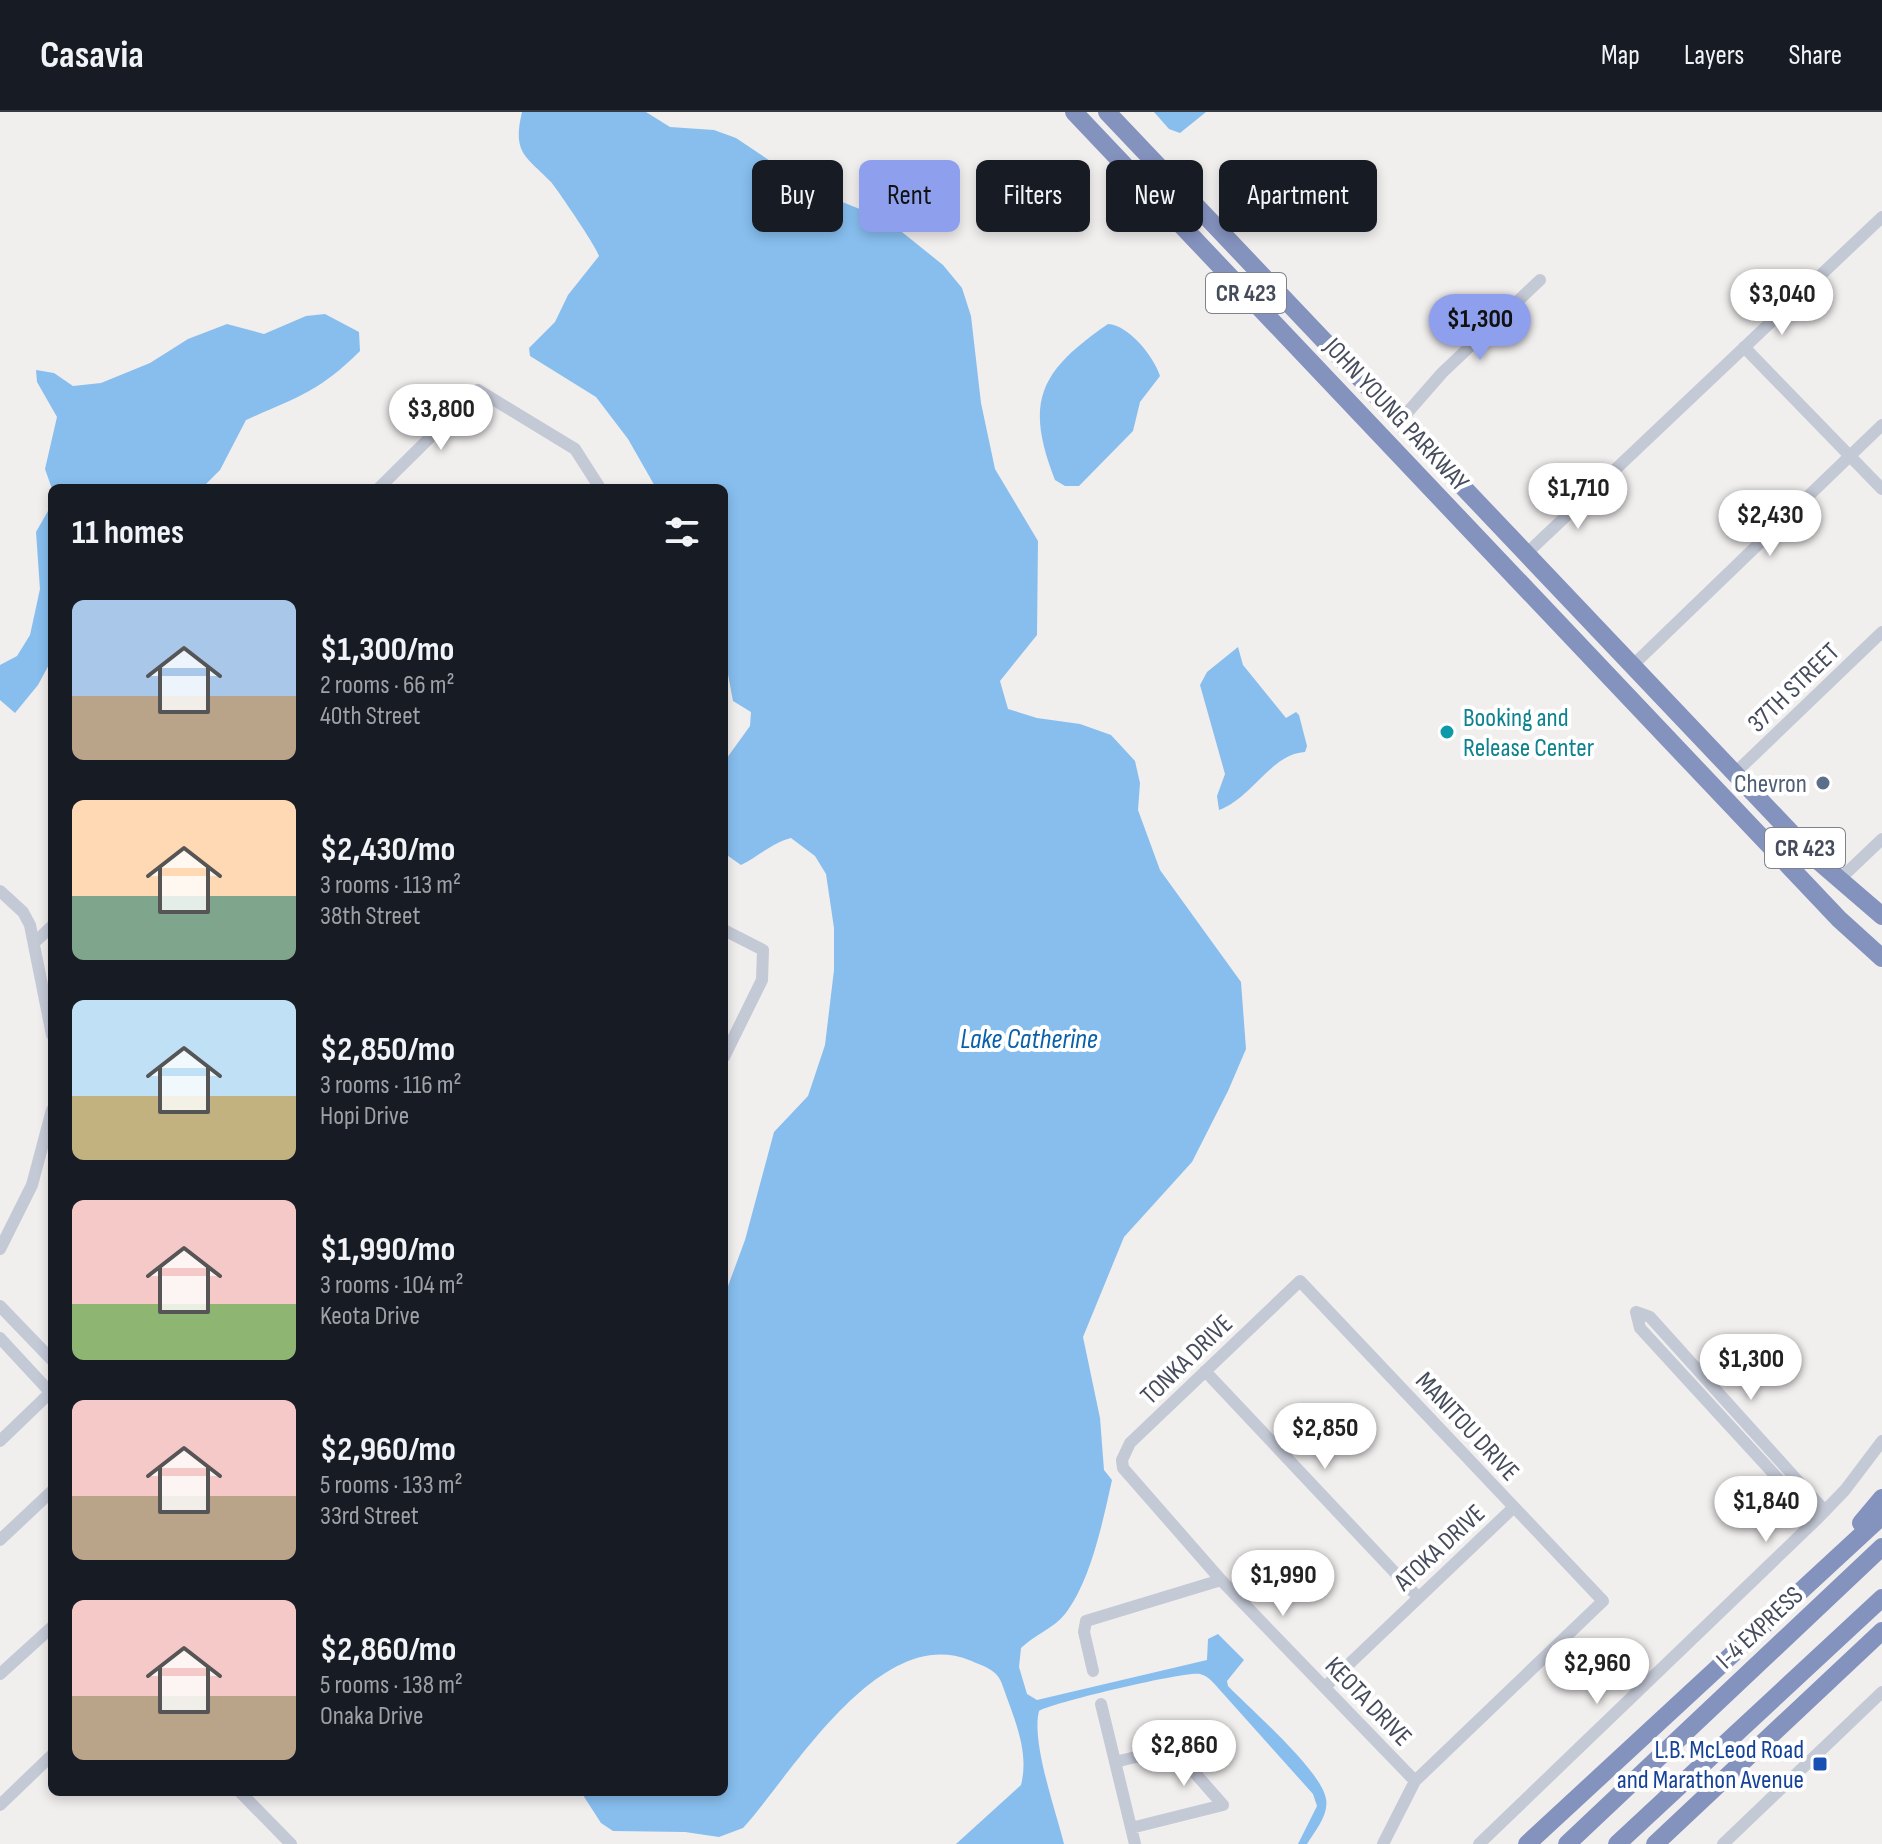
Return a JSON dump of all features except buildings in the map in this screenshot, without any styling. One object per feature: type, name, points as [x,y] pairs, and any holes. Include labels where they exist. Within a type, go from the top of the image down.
[{"type":"highway","name":"JOHN YOUNG PARKWAY","points":[[1074,112],[1839,919],[1882,958]]},
{"type":"highway","name":"JOHN YOUNG PARKWAY","points":[[1107,112],[1735,773],[1839,880],[1882,916]]},
{"type":"highway","points":[[1465,524],[1511,550],[1526,554]]},
{"type":"highway","points":[[1687,758],[1735,773]]},
{"type":"highway","points":[[1785,1607],[1882,1498]]},
{"type":"highway","points":[[1527,1844],[1882,1516]]},
{"type":"highway","name":"I-4 EXPRESS","points":[[1567,1844],[1882,1547]]},
{"type":"highway","points":[[1617,1844],[1882,1598]]},
{"type":"highway","points":[[1655,1844],[1882,1631]]},
{"type":"street","points":[[1526,554],[1882,217]]},
{"type":"street","points":[[1400,421],[1442,373],[1540,280]]},
{"type":"street","points":[[1744,347],[1882,489]]},
{"type":"street","points":[[383,484],[478,390],[575,449],[597,484]]},
{"type":"street","points":[[1632,666],[1882,425]]},
{"type":"street","name":"37TH STREET","points":[[1735,773],[1882,632]]},
{"type":"street","points":[[1839,880],[1882,839]]},
{"type":"street","points":[[0,891],[23,912],[34,943],[48,1015]]},
{"type":"street","points":[[34,943],[48,930]]},
{"type":"street","points":[[728,932],[763,950],[762,980],[728,1049]]},
{"type":"street","points":[[0,1249],[32,1185],[48,1133]]},
{"type":"street","name":"TONKA DRIVE","points":[[1127,1477],[1122,1460],[1130,1443],[1300,1281]]},
{"type":"street","name":"MANITOU DRIVE","points":[[1300,1281],[1603,1601],[1415,1781]]},
{"type":"street","points":[[0,1306],[48,1356]]},
{"type":"street","points":[[1636,1312],[1650,1317],[1821,1516],[1640,1328],[1636,1312]]},
{"type":"street","points":[[0,1338],[48,1389]]},
{"type":"street","points":[[1205,1371],[1417,1596]]},
{"type":"street","points":[[0,1441],[48,1395]]},
{"type":"street","points":[[1479,1844],[1821,1516],[1882,1441]]},
{"type":"street","name":"KEOTA DRIVE","points":[[1127,1477],[1221,1580],[1415,1781]]},
{"type":"street","points":[[0,1540],[48,1495]]},
{"type":"street","name":"ATOKA DRIVE","points":[[1325,1687],[1417,1596],[1514,1507]]},
{"type":"street","points":[[1093,1671],[1084,1632],[1086,1621],[1221,1580]]},
{"type":"street","points":[[0,1674],[48,1631]]},
{"type":"street","points":[[1723,1844],[1881,1695]]},
{"type":"street","points":[[1101,1704],[1135,1844]]},
{"type":"street","points":[[1115,1762],[1173,1748],[1223,1805],[1131,1828]]},
{"type":"street","points":[[0,1786],[4,1801],[48,1759]]},
{"type":"street","points":[[1383,1844],[1415,1781]]},
{"type":"street","points":[[244,1796],[291,1844]]},
{"type":"water","name":"Lake Catherine","points":[[522,112],[646,112],[670,127],[714,130],[736,138],[769,160],[752,160],[752,232],[843,232],[843,202],[859,209],[859,232],[902,232],[943,265],[962,288],[971,316],[981,403],[995,469],[1038,541],[1037,635],[1000,681],[1008,709],[1037,718],[1080,724],[1111,735],[1135,761],[1140,783],[1138,810],[1160,870],[1241,982],[1246,1049],[1192,1162],[1124,1237],[1083,1337],[1100,1418],[1104,1470],[1112,1480],[1095,1550],[1082,1585],[1065,1614],[1021,1648],[1019,1667],[1027,1694],[1037,1700],[1207,1660],[1208,1639],[1218,1634],[1244,1660],[1227,1681],[1228,1686],[1299,1757],[1322,1787],[1326,1799],[1325,1811],[1307,1844],[1298,1844],[1317,1806],[1313,1794],[1215,1684],[1200,1674],[1189,1674],[1118,1688],[1039,1711],[1037,1724],[1041,1758],[1064,1844],[956,1844],[1021,1785],[1022,1747],[997,1675],[969,1660],[935,1655],[903,1663],[871,1683],[841,1710],[743,1828],[719,1837],[685,1832],[613,1831],[601,1823],[584,1796],[728,1796],[728,1286],[745,1240],[774,1132],[808,1096],[825,1045],[834,970],[834,928],[826,874],[815,856],[791,838],[741,865],[728,856],[728,756],[750,726],[751,712],[733,701],[728,674],[728,484],[654,484],[628,439],[596,397],[530,356],[529,348],[555,322],[568,295],[599,256],[555,187],[523,153],[519,137]]},
{"type":"water","points":[[1154,112],[1206,112],[1180,133],[1169,129]]},
{"type":"water","points":[[325,314],[359,332],[360,351],[319,385],[246,420],[220,470],[206,484],[50,484],[45,469],[57,417],[37,382],[36,370],[54,373],[73,386],[101,383],[150,363],[188,339],[227,324],[264,334],[306,316]]},
{"type":"water","points":[[1108,324],[1124,330],[1140,343],[1160,376],[1140,402],[1133,431],[1079,486],[1065,486],[1055,480],[1046,453],[1040,408],[1044,390],[1067,357]]},
{"type":"water","points":[[48,511],[48,666],[38,685],[15,713],[0,700],[0,665],[17,656],[30,635],[40,589],[36,532]]},
{"type":"water","points":[[1238,647],[1243,665],[1286,718],[1296,712],[1299,715],[1307,746],[1305,752],[1282,760],[1242,796],[1219,810],[1217,796],[1225,774],[1200,685],[1207,672]]},
{"type":"place","name":"Booking and Release Center","points":[[1447,732]]},
{"type":"place","name":"Chevron","points":[[1823,783]]},
{"type":"place","name":"L.B. McLeod Road and Marathon Avenue","points":[[1820,1764]]}]
